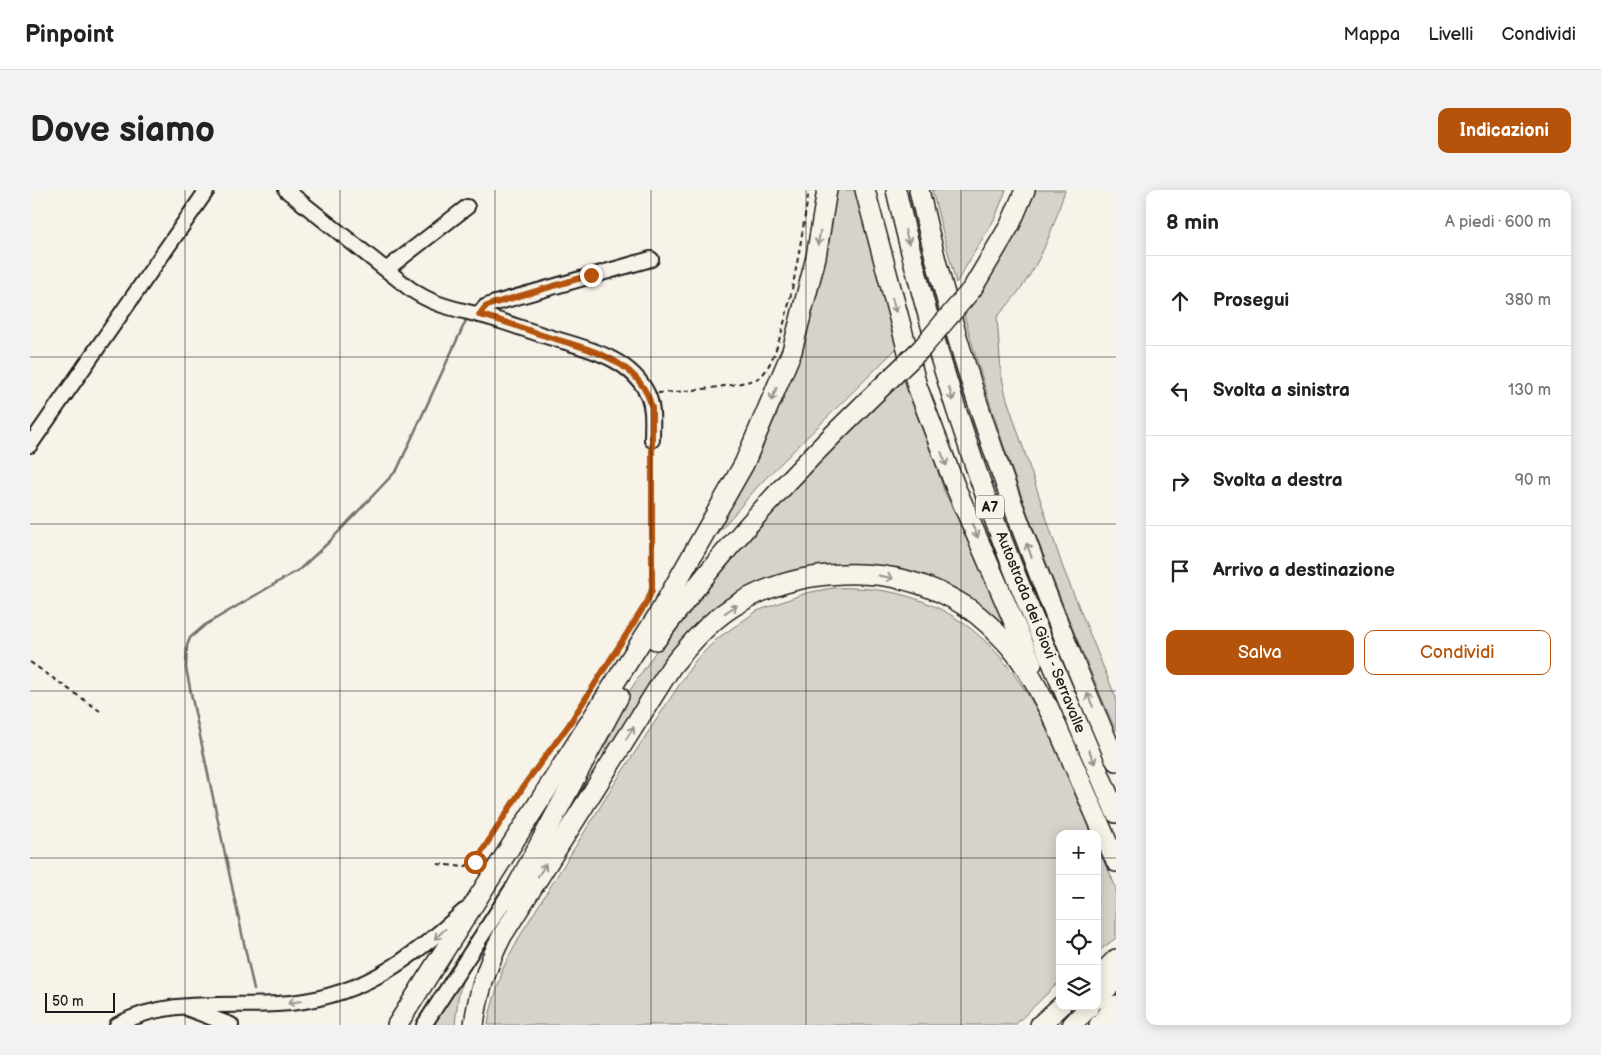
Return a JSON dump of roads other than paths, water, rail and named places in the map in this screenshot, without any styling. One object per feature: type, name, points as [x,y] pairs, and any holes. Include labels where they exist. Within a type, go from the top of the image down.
[{"type":"highway","points":[[397,1025],[658,615],[744,464],[792,351],[816,257],[827,190]]},
{"type":"highway","points":[[865,190],[916,386],[954,486],[998,583],[1053,718],[1116,862]]},
{"type":"highway","name":"Autostrada dei Giovi - Serravalle","points":[[896,190],[940,362],[974,464],[1027,602],[1116,813]]},
{"type":"highway","name":"Autostrada dei Giovi - Serravalle","points":[[919,190],[962,355],[995,458],[1045,593],[1116,761]]},
{"type":"highway","points":[[967,285],[1014,190]]},
{"type":"highway","points":[[411,1025],[557,790],[655,642],[715,561],[923,330],[967,285],[1006,233],[1025,190]]},
{"type":"highway","points":[[658,615],[761,493],[863,398]]},
{"type":"highway","points":[[474,1025],[479,993],[487,963],[502,936],[672,666],[697,636],[731,608],[766,589],[814,576],[865,573],[915,583],[956,600],[1002,637],[1019,657],[1053,718]]},
{"type":"highway","points":[[462,1025],[468,984],[481,953],[619,696]]},
{"type":"highway","points":[[1101,975],[1115,967]]},
{"type":"highway","points":[[1101,992],[1115,967]]},
{"type":"highway","points":[[1099,1025],[1116,1005]]},
{"type":"highway","points":[[1040,1025],[1057,1010]]},
{"type":"highway","points":[[1052,1025],[1066,1010]]},
{"type":"highway","points":[[1072,1025],[1086,1010]]},
{"type":"street","points":[[30,446],[207,190]]},
{"type":"street","points":[[286,190],[430,301],[454,311],[479,315],[604,354],[630,372],[646,391],[652,408],[652,440]]},
{"type":"street","points":[[387,269],[467,207]]},
{"type":"street","points":[[479,315],[485,307],[492,304],[651,259]]},
{"type":"street","points":[[424,1025],[533,857]]},
{"type":"street","points":[[117,1025],[144,1013],[183,1007],[290,1003],[347,989],[379,976],[409,959],[476,901]]},
{"type":"street","points":[[183,1007],[231,1025]]},
{"type":"waterway","points":[[472,309],[481,300],[527,286]]},
{"type":"waterway","points":[[254,990],[186,668],[187,646],[190,638],[205,625],[300,569],[328,543],[397,470],[468,316]]}]
